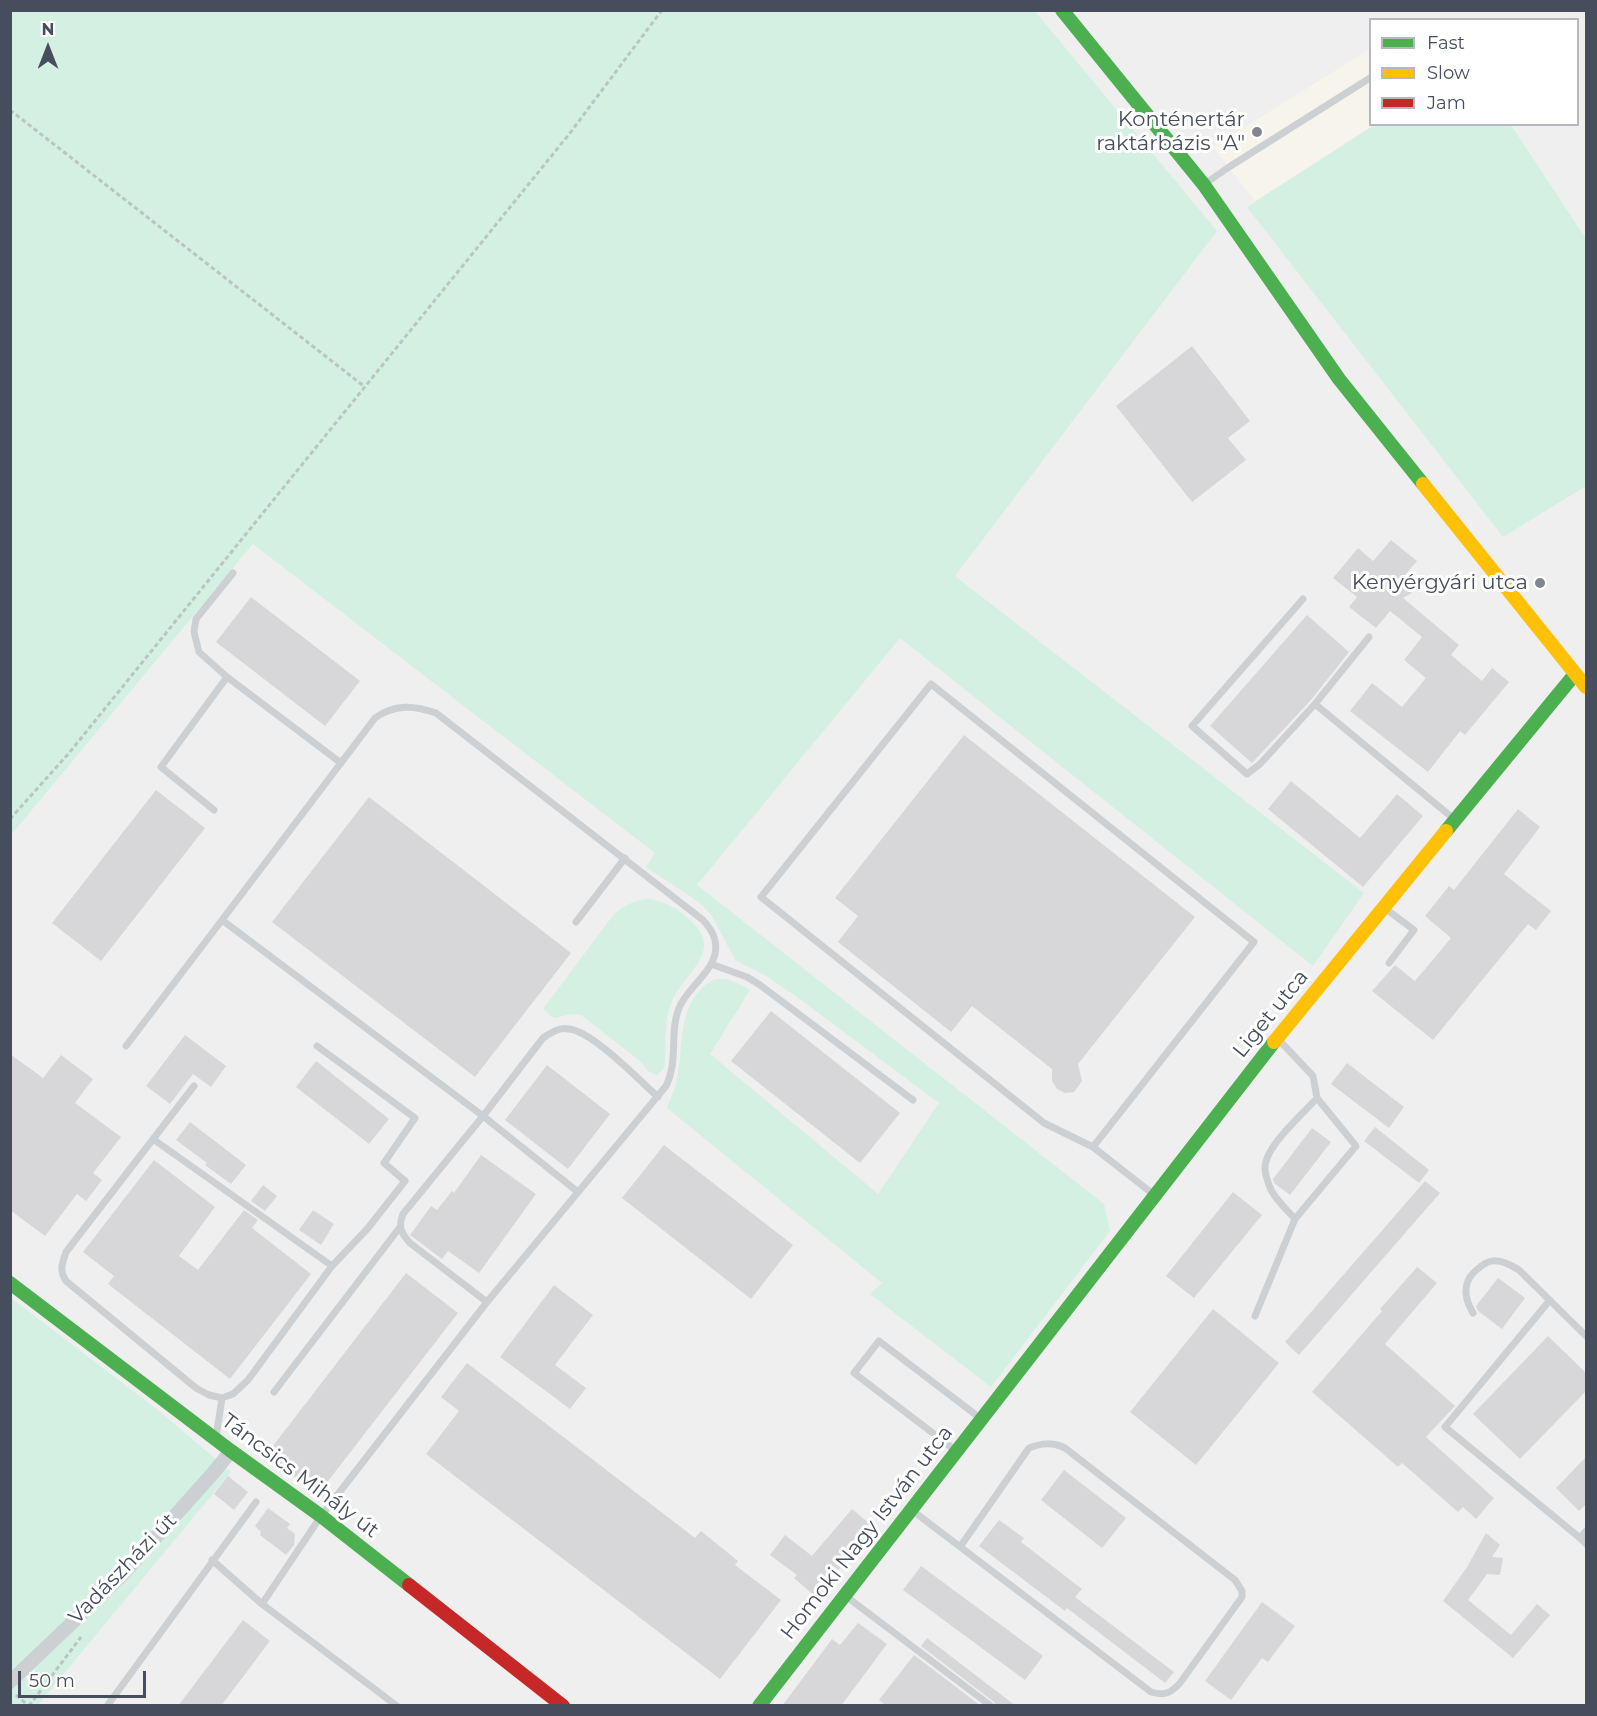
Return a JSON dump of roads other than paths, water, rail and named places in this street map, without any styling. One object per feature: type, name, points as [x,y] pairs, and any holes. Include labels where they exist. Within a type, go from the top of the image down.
[{"type":"street","points":[[1062,10],[1204,185],[1339,379],[1587,687]]},
{"type":"street","name":"Liget utca","points":[[1008,1386],[1277,1038],[1575,674]]},
{"type":"street","name":"Táncsics Mihály út","points":[[10,1283],[216,1440],[321,1516],[563,1706]]},
{"type":"street","name":"Homoki Nagy István utca","points":[[759,1706],[1008,1386]]},
{"type":"street","name":"Vadászházi út","points":[[10,1682],[122,1575],[231,1451]]},
{"type":"lane","points":[[1204,185],[1369,79]]},
{"type":"lane","points":[[233,573],[196,619],[194,632],[199,652],[227,677],[340,763]]},
{"type":"lane","points":[[1303,599],[1192,726],[1246,774],[1260,764],[1315,704],[1370,637]]},
{"type":"lane","points":[[214,810],[161,767],[227,677]]},
{"type":"lane","points":[[1093,1147],[1254,942],[931,684],[761,897],[1044,1123],[1093,1147],[1155,1196]]},
{"type":"lane","points":[[1315,704],[1456,820]]},
{"type":"lane","points":[[126,1046],[375,718],[395,707],[423,708],[436,713],[626,858],[703,920],[710,928],[716,945],[711,964],[685,996],[678,1009],[675,1024],[673,1072],[666,1086],[487,1302],[321,1516],[262,1604]]},
{"type":"lane","points":[[576,922],[626,858]]},
{"type":"lane","points":[[1384,908],[1414,930],[1389,963]]},
{"type":"lane","points":[[222,920],[483,1116],[578,1192]]},
{"type":"lane","points":[[711,964],[740,974],[760,985],[913,1100]]},
{"type":"lane","points":[[273,1392],[400,1227],[403,1214],[543,1038],[555,1030],[567,1028],[579,1031],[594,1040],[658,1097]]},
{"type":"lane","points":[[1255,1316],[1295,1219],[1356,1146],[1317,1098],[1313,1076],[1277,1038]]},
{"type":"lane","points":[[194,1086],[66,1252],[61,1264],[61,1273],[66,1281],[196,1388],[209,1395],[222,1398],[233,1394],[248,1380],[332,1266],[368,1228],[405,1180],[384,1163],[416,1118],[317,1046]]},
{"type":"lane","points":[[1295,1219],[1272,1192],[1266,1179],[1265,1167],[1267,1158],[1276,1143],[1317,1098]]},
{"type":"lane","points":[[153,1139],[332,1266]]},
{"type":"lane","points":[[400,1227],[403,1235],[411,1243],[487,1302]]},
{"type":"lane","points":[[1473,1313],[1467,1303],[1466,1285],[1475,1270],[1487,1262],[1497,1261],[1519,1270],[1587,1336]]},
{"type":"lane","points":[[1550,1300],[1445,1427],[1587,1545]]},
{"type":"lane","points":[[957,1452],[854,1373],[860,1365],[879,1341],[982,1419]]},
{"type":"lane","points":[[216,1440],[222,1398]]},
{"type":"lane","points":[[912,1510],[960,1547],[1151,1692],[1167,1694],[1180,1683],[1242,1597],[1242,1591],[1235,1580],[1065,1448],[1053,1443],[1029,1448],[960,1547]]},
{"type":"lane","points":[[107,1706],[256,1502]]},
{"type":"lane","points":[[1580,1538],[1587,1531]]},
{"type":"lane","points":[[212,1560],[262,1604],[398,1706]]},
{"type":"lane","points":[[845,1595],[991,1706]]},
{"type":"place","name":"Konténertár raktárbázis \"A\"","points":[[1257,132]]},
{"type":"place","name":"Kenyérgyári utca","points":[[1540,583]]}]
